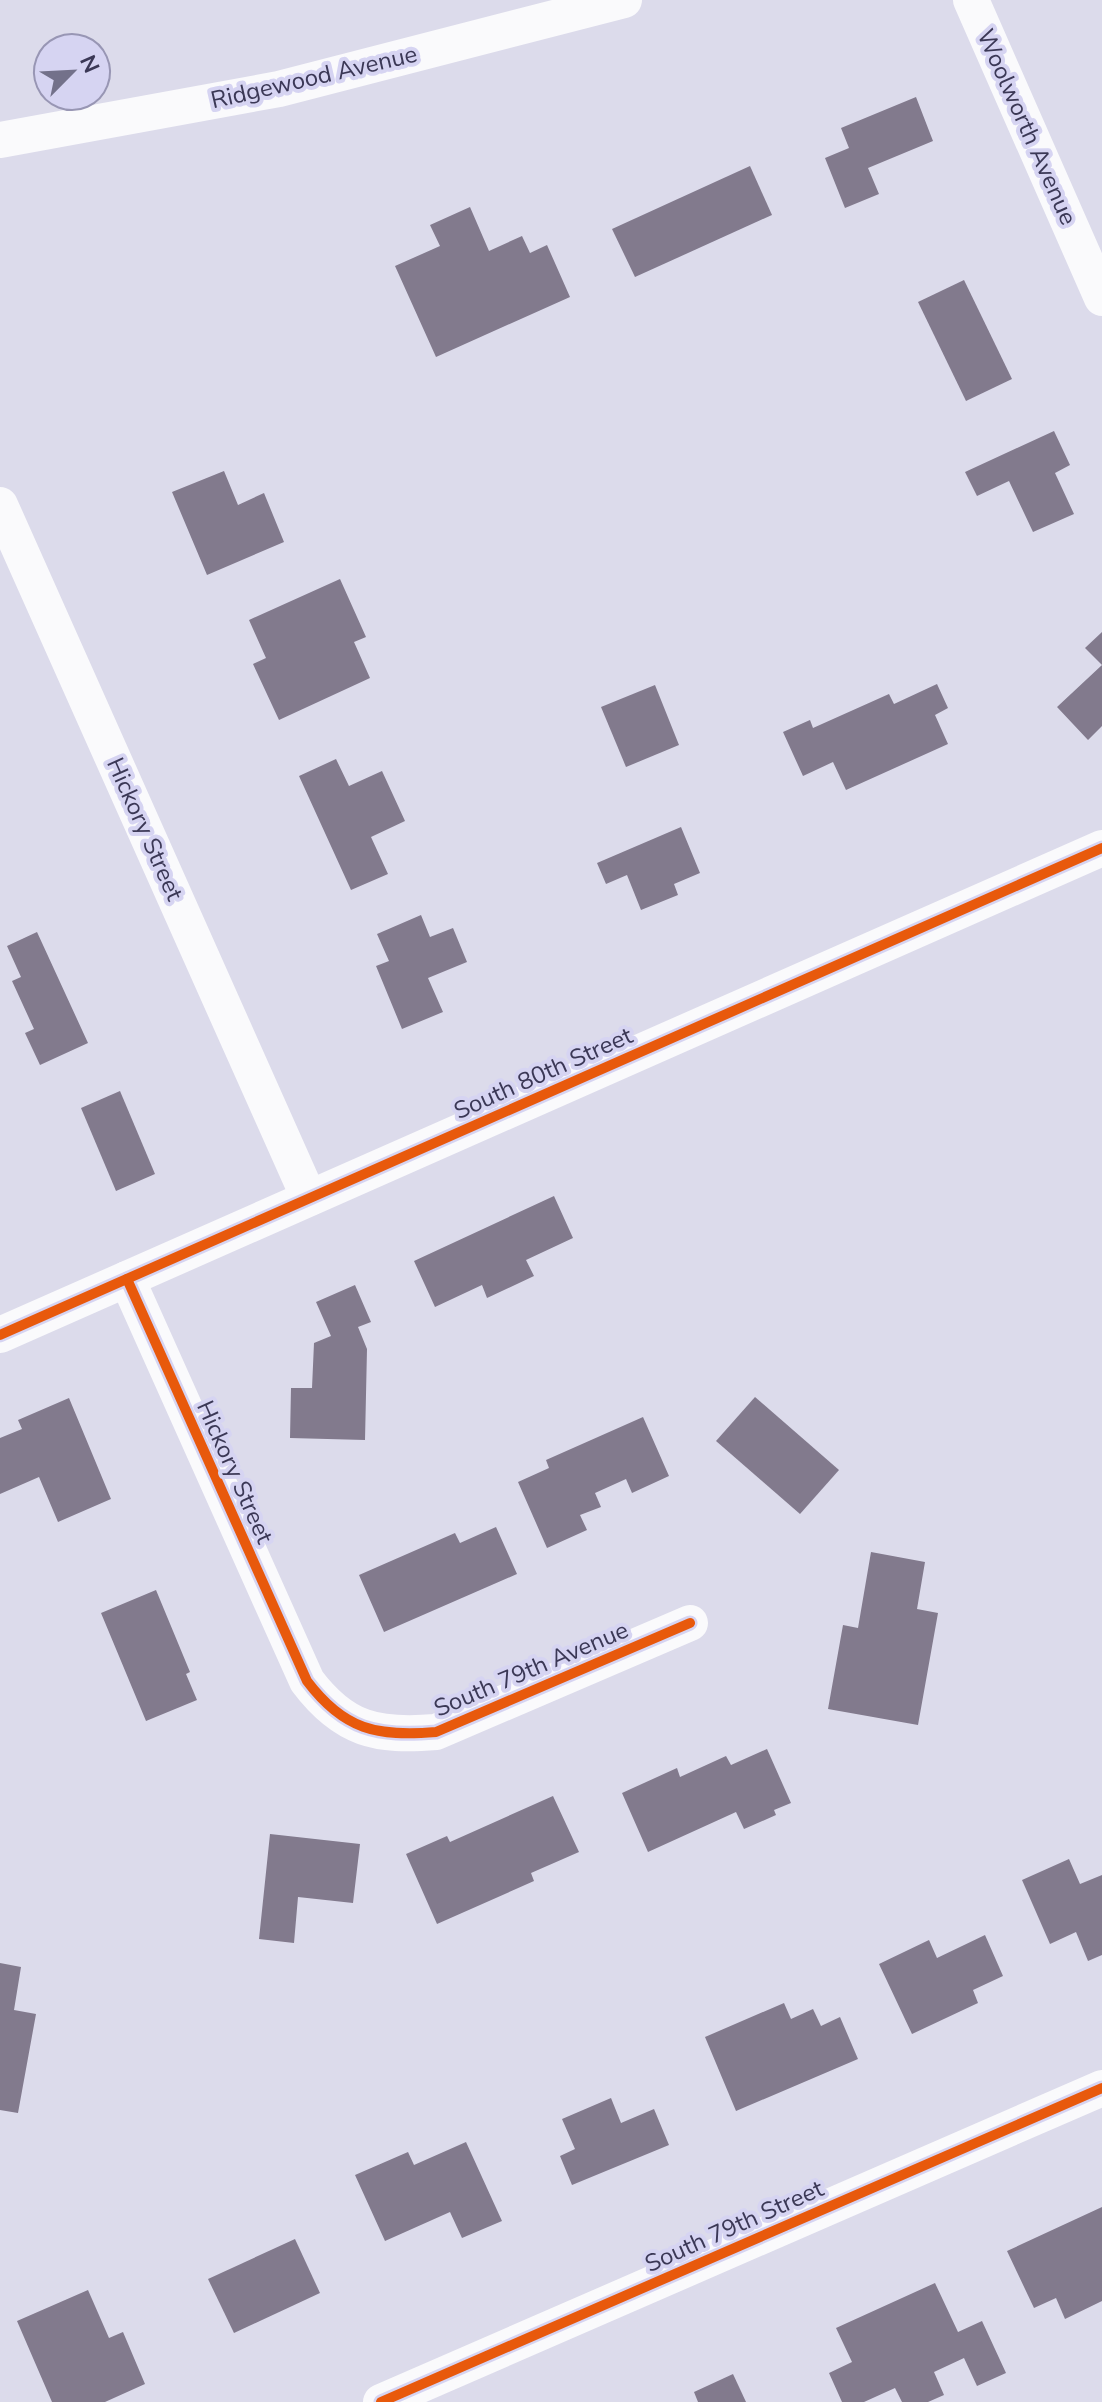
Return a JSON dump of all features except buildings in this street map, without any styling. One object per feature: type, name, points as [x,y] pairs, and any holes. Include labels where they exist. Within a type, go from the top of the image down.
[{"type":"street","name":"Ridgewood Avenue","points":[[0,140],[279,89],[624,0]]},
{"type":"street","name":"Woolworth Avenue","points":[[971,0],[1102,298]]},
{"type":"street","name":"Hickory Street","points":[[0,505],[309,1198]]},
{"type":"street","name":"South 80th Street","points":[[0,1335],[1102,848]]},
{"type":"street","name":"Hickory Street","points":[[127,1279],[307,1681]]},
{"type":"street","name":"South 79th Avenue","points":[[307,1681],[340,1716],[364,1728],[399,1735],[436,1732],[690,1623]]},
{"type":"street","name":"South 79th Street","points":[[381,2402],[1102,2088]]},
{"type":"cycle path","points":[[0,1335],[1102,848]]},
{"type":"cycle path","points":[[127,1279],[307,1681],[334,1710],[349,1720],[379,1731],[436,1732],[690,1623]]},
{"type":"cycle path","points":[[381,2402],[1102,2088]]}]
